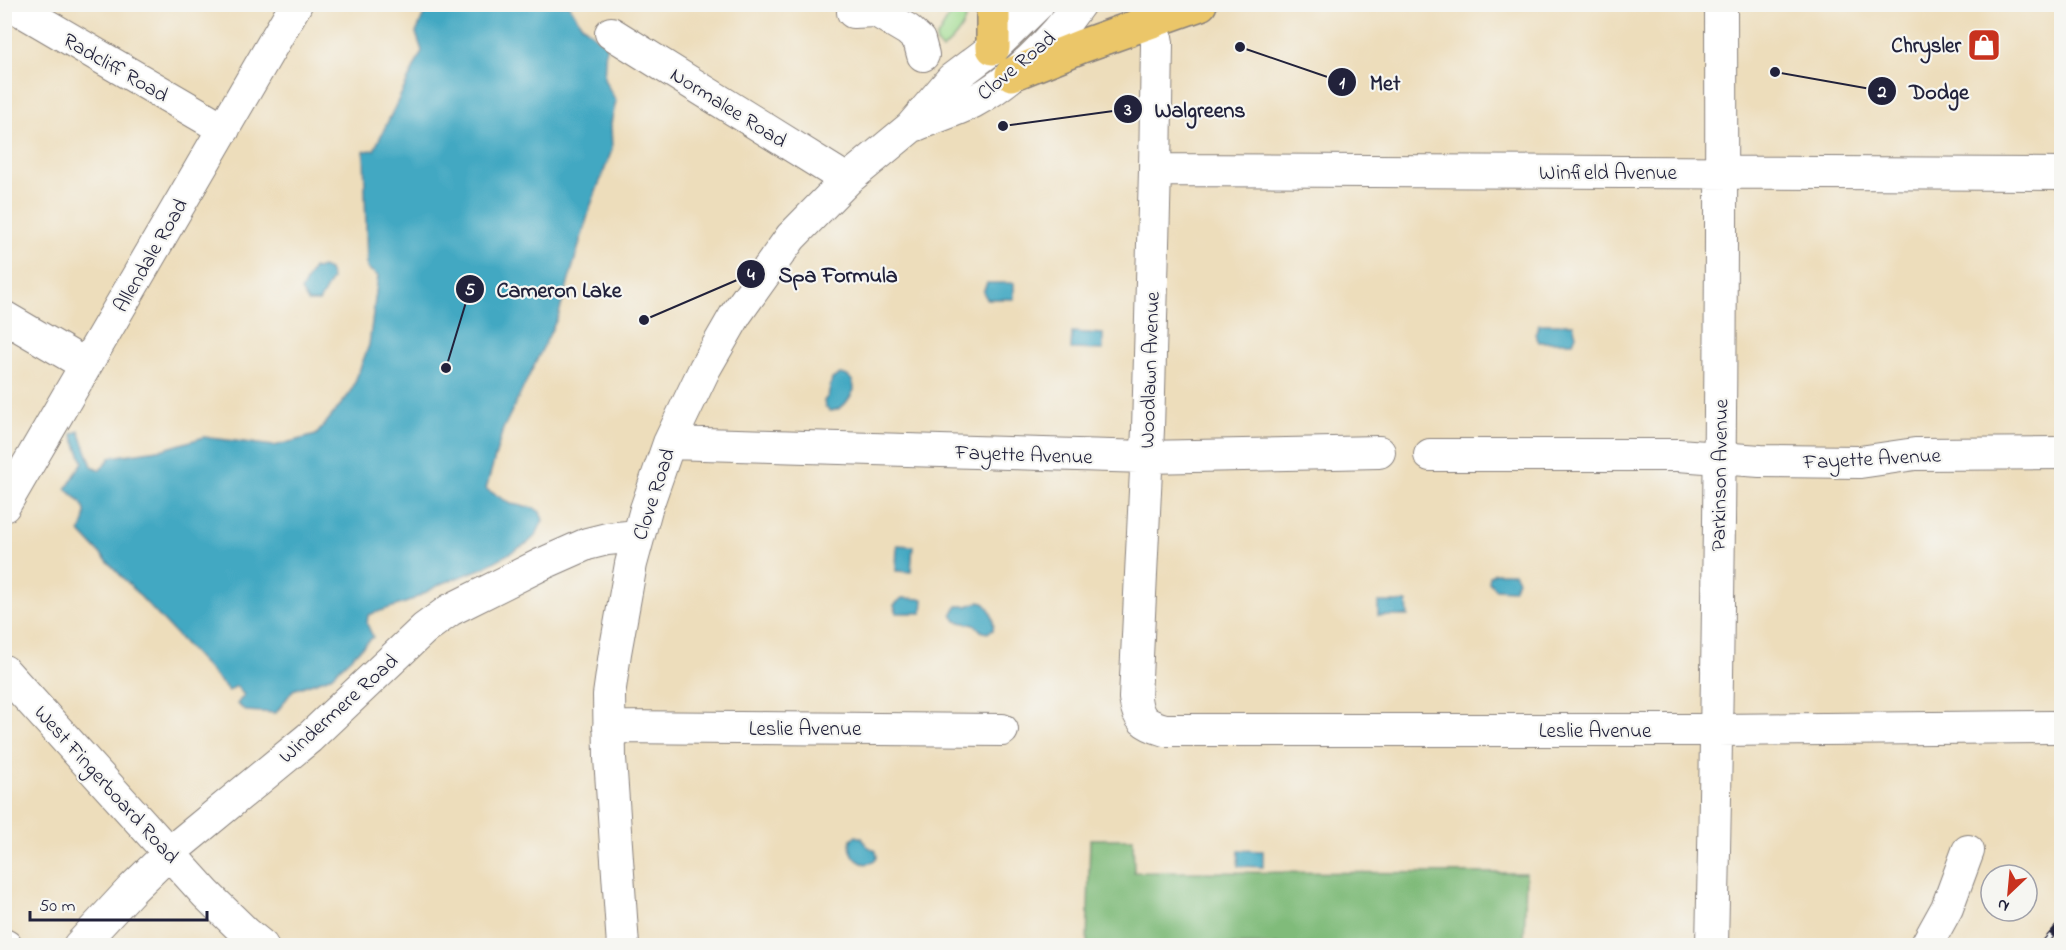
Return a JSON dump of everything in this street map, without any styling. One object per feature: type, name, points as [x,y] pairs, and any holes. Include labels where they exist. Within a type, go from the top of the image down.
[{"type":"main road","points":[[993,4],[993,48]]},
{"type":"main road","points":[[1012,74],[1200,4]]},
{"type":"street","name":"Radcliff Road","points":[[9,4],[224,129]]},
{"type":"street","name":"Allendale Road","points":[[4,506],[296,4]]},
{"type":"street","name":"Clove Road","points":[[623,945],[609,728],[612,674],[625,592],[638,536],[669,443],[705,368],[754,288],[791,237],[847,180],[911,127],[952,80],[993,48],[1038,4]]},
{"type":"street","name":"Clove Road","points":[[911,127],[973,102],[1012,74],[1047,42],[1079,4]]},
{"type":"street","name":"Parkinson Avenue","points":[[1712,945],[1717,730],[1722,173],[1721,4]]},
{"type":"street","points":[[853,12],[876,11],[909,30],[919,40],[923,55]]},
{"type":"street","name":"Woodlawn Avenue","points":[[1141,719],[1136,709],[1135,698],[1146,457],[1155,170],[1157,43],[1153,20]]},
{"type":"street","name":"Normalee Road","points":[[611,33],[847,180]]},
{"type":"street","name":"Winfield Avenue","points":[[1155,170],[2061,174]]},
{"type":"street","points":[[4,317],[86,365]]},
{"type":"street","name":"Fayette Avenue","points":[[669,443],[1146,457],[1379,452]]},
{"type":"street","name":"Fayette Avenue","points":[[1430,455],[1678,455],[1760,461],[1860,462],[1915,454],[2061,453]]},
{"type":"street","name":"Windermere Road","points":[[79,945],[138,882],[309,738],[424,628],[450,610],[586,544],[638,536]]},
{"type":"street","name":"West Fingerboard Road","points":[[4,671],[169,854],[227,915],[262,945]]},
{"type":"street","name":"Leslie Avenue","points":[[1141,719],[1151,726],[1165,730],[1717,730],[2052,727]]},
{"type":"street","name":"Leslie Avenue","points":[[609,728],[1002,730]]},
{"type":"street","points":[[1926,945],[1947,908],[1968,851]]},
{"type":"green space","points":[[956,5],[969,5],[966,18],[957,35],[942,50],[936,39]]},
{"type":"green space","points":[[1090,839],[1133,839],[1134,872],[1526,873],[1524,945],[1087,945]]},
{"type":"water","points":[[428,5],[569,5],[581,24],[606,45],[604,79],[616,101],[611,123],[612,150],[591,205],[558,317],[503,429],[486,489],[511,504],[534,508],[540,512],[543,520],[536,535],[528,543],[483,568],[441,584],[408,602],[368,615],[367,624],[373,637],[330,677],[293,690],[276,713],[246,711],[237,704],[244,695],[236,686],[229,691],[80,532],[85,518],[84,508],[66,489],[83,462],[72,434],[79,431],[92,466],[100,470],[111,457],[164,449],[204,437],[274,446],[316,435],[351,392],[369,345],[378,276],[367,268],[364,151],[374,150],[422,51],[416,33]]},
{"type":"water","points":[[322,267],[329,270],[332,279],[319,302],[308,302],[301,291],[313,268]]},
{"type":"water","points":[[987,283],[1014,283],[1014,299],[987,299],[983,292]]},
{"type":"water","points":[[1539,324],[1573,324],[1576,335],[1573,342],[1539,342],[1535,334]]},
{"type":"water","points":[[1072,332],[1103,334],[1103,350],[1071,349]]},
{"type":"water","points":[[840,374],[851,379],[854,390],[842,407],[830,411],[825,407],[824,401],[828,396],[832,379]]},
{"type":"water","points":[[897,545],[913,546],[911,572],[896,571]]},
{"type":"water","points":[[1495,573],[1514,573],[1518,580],[1513,590],[1495,589],[1489,582],[1490,576]]},
{"type":"water","points":[[902,598],[923,599],[922,613],[897,613],[894,605]]},
{"type":"water","points":[[980,602],[987,606],[992,617],[993,630],[987,633],[973,624],[956,621],[952,615],[957,606]]},
{"type":"water","points":[[1378,602],[1407,602],[1408,616],[1378,616]]},
{"type":"water","points":[[856,836],[862,838],[867,846],[876,851],[877,857],[872,862],[862,863],[854,856],[850,845],[851,839]]},
{"type":"water","points":[[1239,850],[1263,851],[1263,867],[1238,866]]},
{"type":"railway","points":[[2042,946],[2062,923]]},
{"type":"railway","points":[[2059,946],[2062,943]]},
{"type":"place","name":"Chrysler","points":[[1984,45]]},
{"type":"place","name":"Met","points":[[1240,47]]},
{"type":"place","name":"Dodge","points":[[1775,72]]},
{"type":"place","name":"Walgreens","points":[[1003,126]]},
{"type":"place","name":"Spa Formula","points":[[644,320]]},
{"type":"place","name":"Cameron Lake","points":[[446,368]]}]
